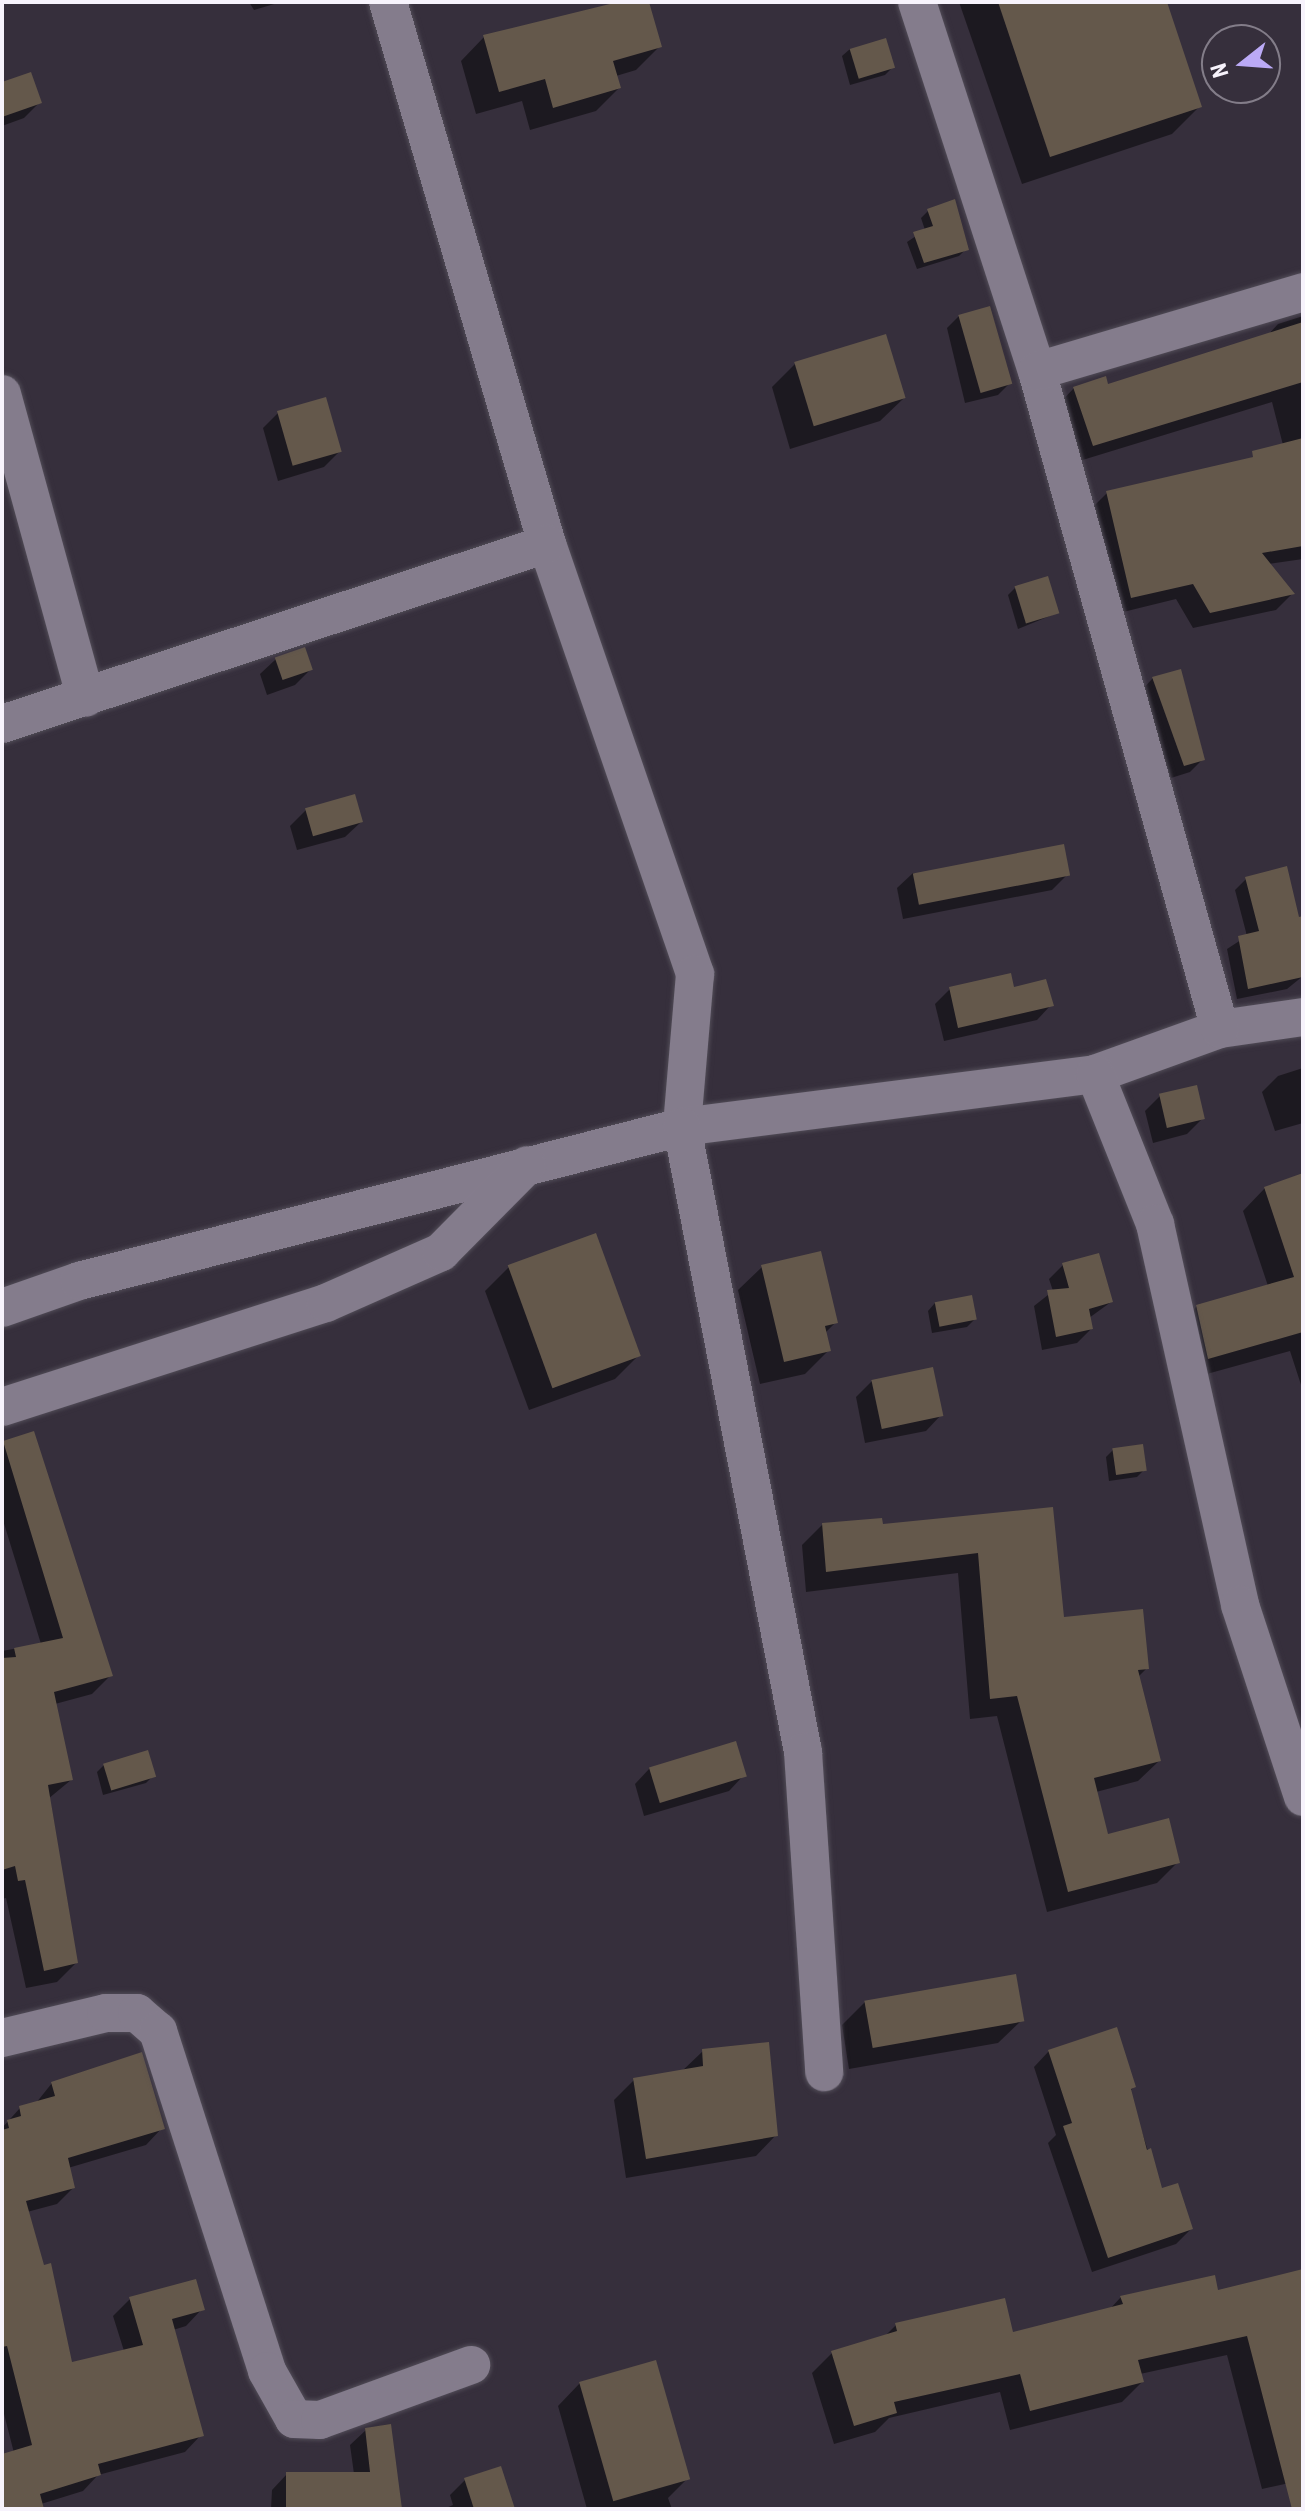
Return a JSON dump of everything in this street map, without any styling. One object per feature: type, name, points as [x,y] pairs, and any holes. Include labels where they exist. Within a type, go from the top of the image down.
[{"type":"street","points":[[388,2],[547,544],[695,974],[682,1127],[803,1752],[824,2072]]},
{"type":"street","points":[[917,2],[1037,371],[1220,1029]]},
{"type":"street","points":[[1037,371],[1303,292]]},
{"type":"street","points":[[2,394],[86,698]]},
{"type":"street","points":[[2,724],[547,544]]},
{"type":"street","points":[[2,1308],[79,1281],[682,1127],[1095,1074],[1220,1029],[1303,1017]]},
{"type":"street","points":[[1095,1074],[1155,1224],[1240,1605],[1303,1797]]},
{"type":"street","points":[[2,1407],[326,1303],[441,1252],[527,1165]]},
{"type":"street","points":[[2,2038],[106,2013],[137,2013],[158,2031],[267,2371],[294,2419],[320,2420],[471,2365]]},
{"type":"building","points":[[618,2],[649,2],[662,47],[613,61],[621,88],[553,108],[545,79],[499,92],[483,35]]},
{"type":"building","points":[[998,2],[1167,2],[1202,107],[1050,157]]},
{"type":"building","points":[[886,38],[895,68],[859,79],[850,49]]},
{"type":"building","points":[[31,72],[42,103],[2,117],[2,82]]},
{"type":"building","points":[[955,199],[969,250],[924,263],[913,232],[933,226],[927,209]]},
{"type":"building","points":[[990,306],[1012,384],[981,393],[958,315]]},
{"type":"building","points":[[1303,322],[1303,382],[1093,446],[1073,387],[1106,376],[1108,384]]},
{"type":"building","points":[[886,334],[906,398],[814,426],[794,362]]},
{"type":"building","points":[[326,397],[342,452],[293,466],[277,411]]},
{"type":"building","points":[[1303,438],[1303,546],[1262,553],[1295,594],[1210,613],[1193,584],[1131,598],[1106,491],[1253,457],[1252,451]]},
{"type":"building","points":[[1048,576],[1059,613],[1026,624],[1015,586]]},
{"type":"building","points":[[305,647],[313,670],[283,680],[275,657]]},
{"type":"building","points":[[1181,669],[1205,760],[1184,766],[1152,677]]},
{"type":"building","points":[[355,794],[363,822],[313,836],[305,808]]},
{"type":"building","points":[[1064,844],[1070,875],[919,905],[913,873]]},
{"type":"building","points":[[1287,866],[1299,917],[1303,916],[1303,977],[1248,989],[1238,936],[1259,931],[1245,877]]},
{"type":"building","points":[[1011,973],[1014,987],[1046,979],[1054,1006],[958,1028],[949,987]]},
{"type":"building","points":[[1197,1085],[1205,1119],[1167,1128],[1159,1094]]},
{"type":"building","points":[[1303,1173],[1303,1332],[1208,1359],[1196,1305],[1294,1277],[1264,1187]]},
{"type":"building","points":[[596,1233],[641,1356],[552,1388],[508,1265]]},
{"type":"building","points":[[821,1251],[838,1323],[825,1326],[831,1351],[784,1362],[761,1265]]},
{"type":"building","points":[[1099,1253],[1113,1302],[1089,1309],[1093,1329],[1056,1337],[1047,1290],[1069,1288],[1062,1263]]},
{"type":"building","points":[[972,1295],[977,1320],[939,1327],[935,1302]]},
{"type":"building","points":[[933,1367],[943,1416],[882,1429],[871,1380]]},
{"type":"building","points":[[34,1431],[113,1676],[54,1692],[73,1780],[48,1785],[78,1963],[44,1971],[25,1880],[18,1881],[15,1866],[2,1870],[2,1658],[16,1657],[14,1648],[63,1638],[3,1441]]},
{"type":"building","points":[[1143,1444],[1147,1471],[1116,1475],[1112,1448]]},
{"type":"building","points":[[1053,1507],[1064,1617],[1143,1609],[1149,1669],[1138,1670],[1161,1761],[1094,1778],[1108,1834],[1169,1818],[1180,1863],[1068,1892],[1017,1696],[990,1699],[978,1553],[826,1572],[822,1523],[882,1518],[883,1524]]},
{"type":"building","points":[[736,1741],[747,1776],[660,1803],[649,1768]]},
{"type":"building","points":[[148,1750],[156,1777],[111,1791],[103,1764]]},
{"type":"building","points":[[1016,1974],[1024,2021],[873,2048],[864,2001]]},
{"type":"building","points":[[1117,2027],[1136,2087],[1131,2089],[1147,2150],[1151,2148],[1162,2188],[1178,2183],[1193,2229],[1108,2258],[1063,2126],[1072,2123],[1048,2050]]},
{"type":"building","points":[[769,2042],[778,2136],[646,2159],[633,2078],[703,2066],[702,2049]]},
{"type":"building","points":[[142,2052],[165,2129],[68,2158],[75,2188],[26,2201],[44,2265],[51,2263],[72,2362],[143,2345],[129,2297],[196,2279],[205,2310],[172,2319],[204,2436],[98,2464],[101,2475],[40,2494],[44,2509],[2,2509],[2,2454],[32,2445],[7,2346],[2,2347],[2,2130],[9,2128],[7,2120],[21,2116],[19,2106],[55,2096],[51,2082]]},
{"type":"building","points":[[1303,2269],[1303,2509],[1292,2509],[1247,2336],[1138,2360],[1144,2382],[1030,2411],[1020,2374],[894,2402],[897,2413],[854,2426],[831,2351],[897,2331],[895,2323],[1005,2298],[1013,2332],[1123,2304],[1120,2296],[1215,2275],[1218,2290]]},
{"type":"building","points":[[656,2360],[690,2479],[613,2501],[579,2382]]},
{"type":"building","points":[[391,2424],[402,2509],[286,2509],[286,2472],[370,2472],[365,2428]]},
{"type":"building","points":[[501,2466],[515,2509],[474,2509],[464,2478]]}]
